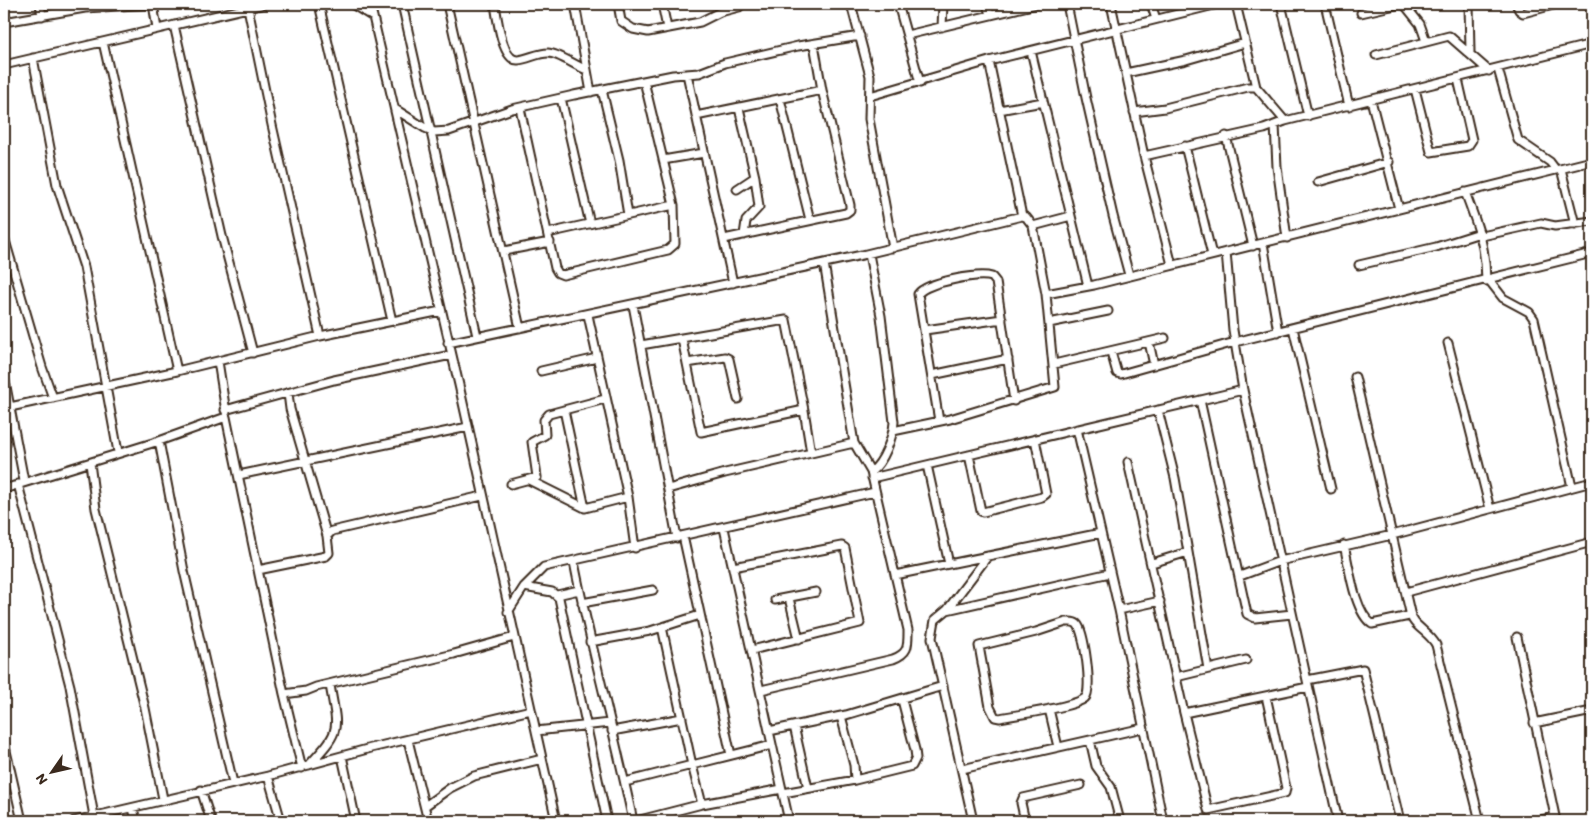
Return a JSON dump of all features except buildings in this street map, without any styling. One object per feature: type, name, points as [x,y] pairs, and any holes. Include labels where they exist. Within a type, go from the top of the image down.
[{"type":"street","points":[[40,4],[42,16]]},
{"type":"street","points":[[4,22],[90,8],[153,4],[157,29]]},
{"type":"street","points":[[4,65],[265,4]]},
{"type":"street","points":[[320,4],[392,321]]},
{"type":"street","points":[[352,4],[373,17]]},
{"type":"street","points":[[370,4],[468,427],[556,821]]},
{"type":"street","points":[[402,4],[477,336]]},
{"type":"street","points":[[447,4],[520,328]]},
{"type":"street","points":[[495,4],[507,56],[511,59],[518,60],[549,53],[586,70]]},
{"type":"street","points":[[574,4],[591,92]]},
{"type":"street","points":[[618,4],[621,21],[627,26],[648,32],[700,22],[720,12],[739,7],[742,4]]},
{"type":"street","points":[[662,4],[667,28]]},
{"type":"street","points":[[851,4],[870,76],[869,118],[893,248]]},
{"type":"street","points":[[898,4],[920,84]]},
{"type":"street","points":[[942,26],[943,4]]},
{"type":"street","points":[[987,4],[990,15]]},
{"type":"street","points":[[907,35],[1037,4]]},
{"type":"street","points":[[1067,4],[1112,216],[1129,275]]},
{"type":"street","points":[[1111,4],[1144,156],[1172,265]]},
{"type":"street","points":[[1151,4],[1156,20]]},
{"type":"street","points":[[870,96],[920,84],[989,62],[1117,31],[1156,20],[1190,7],[1218,4]]},
{"type":"street","points":[[1236,4],[1256,87],[1285,121]]},
{"type":"street","points":[[1281,4],[1308,116]]},
{"type":"street","points":[[1326,4],[1349,106]]},
{"type":"street","points":[[1361,13],[1400,4],[1420,24],[1426,42]]},
{"type":"street","points":[[1469,4],[1470,52]]},
{"type":"street","points":[[1516,4],[1523,13],[1558,4]]},
{"type":"street","points":[[248,8],[272,125],[320,336]]},
{"type":"street","points":[[174,25],[222,236],[253,353]]},
{"type":"street","points":[[395,109],[430,130],[449,131],[520,108],[560,98],[644,81],[703,72],[725,62],[860,36]]},
{"type":"street","points":[[1376,55],[1449,36],[1470,52],[1489,71]]},
{"type":"street","points":[[103,42],[177,371]]},
{"type":"street","points":[[1126,73],[1186,60],[1246,43]]},
{"type":"street","points":[[724,239],[846,213],[850,205],[822,90],[814,44]]},
{"type":"street","points":[[1144,156],[1275,125],[1592,44]]},
{"type":"street","points":[[1031,51],[1088,286]]},
{"type":"street","points":[[33,58],[57,185],[84,268],[118,452]]},
{"type":"street","points":[[989,62],[1022,216]]},
{"type":"street","points":[[1498,69],[1518,140],[1550,162],[1558,170],[1575,224]]},
{"type":"street","points":[[687,74],[733,283]]},
{"type":"street","points":[[1415,89],[1431,152],[1468,146],[1472,140],[1458,79]]},
{"type":"street","points":[[520,108],[556,268],[558,273],[563,275],[668,250],[675,244],[674,205],[644,81]]},
{"type":"street","points":[[1134,112],[1165,108],[1229,91],[1256,87]]},
{"type":"street","points":[[602,90],[619,160],[628,215]]},
{"type":"street","points":[[696,116],[822,90]]},
{"type":"street","points":[[560,98],[590,224]]},
{"type":"street","points":[[780,99],[810,220]]},
{"type":"street","points":[[1371,100],[1389,162],[1399,209]]},
{"type":"street","points":[[999,110],[1043,102]]},
{"type":"street","points":[[739,108],[760,203],[759,207],[746,221],[744,235]]},
{"type":"street","points":[[1275,125],[1277,167],[1287,238]]},
{"type":"street","points":[[1226,136],[1253,246]]},
{"type":"street","points":[[1185,146],[1212,255]]},
{"type":"street","points":[[663,160],[704,153]]},
{"type":"street","points":[[1318,182],[1389,162]]},
{"type":"street","points":[[1046,294],[1088,286],[1287,238],[1465,192],[1592,163]]},
{"type":"street","points":[[737,189],[755,176]]},
{"type":"street","points":[[1465,192],[1481,235],[1486,257],[1488,280],[1503,298],[1529,312],[1534,319],[1572,487]]},
{"type":"street","points":[[548,233],[674,205]]},
{"type":"street","points":[[448,344],[477,336],[633,305],[869,254],[1022,216],[1031,220],[1046,294],[1055,387],[1014,401],[940,421],[893,431]]},
{"type":"street","points":[[1033,226],[1071,216]]},
{"type":"street","points":[[1359,264],[1541,223],[1555,226],[1592,220]]},
{"type":"street","points":[[4,238],[53,398]]},
{"type":"street","points":[[504,251],[550,242]]},
{"type":"street","points":[[1263,243],[1278,332]]},
{"type":"street","points":[[1226,252],[1235,342],[1243,390],[1338,821]]},
{"type":"street","points":[[1111,352],[1117,373],[1592,253]]},
{"type":"street","points":[[869,254],[881,316],[893,411],[893,431],[872,475]]},
{"type":"street","points":[[761,690],[904,655],[908,650],[908,630],[872,475],[854,443],[824,263]]},
{"type":"street","points":[[940,421],[918,294],[921,290],[976,275],[992,277],[996,282],[1014,401]]},
{"type":"street","points":[[633,305],[668,489],[700,615],[731,754]]},
{"type":"street","points":[[10,407],[177,371],[320,336],[441,311]]},
{"type":"street","points":[[1050,323],[1108,311]]},
{"type":"street","points":[[588,314],[628,498],[635,548]]},
{"type":"street","points":[[925,330],[1002,319]]},
{"type":"street","points":[[641,346],[786,320],[811,453]]},
{"type":"street","points":[[1293,328],[1331,489]]},
{"type":"street","points":[[1054,364],[1165,338]]},
{"type":"street","points":[[682,339],[702,432],[804,410]]},
{"type":"street","points":[[1149,342],[1154,365]]},
{"type":"street","points":[[1448,343],[1490,509]]},
{"type":"street","points":[[4,489],[21,482],[159,441],[226,413],[288,393],[334,380],[451,355]]},
{"type":"street","points":[[687,363],[726,357],[729,359],[738,399]]},
{"type":"street","points":[[541,372],[597,358]]},
{"type":"street","points":[[932,375],[1008,359]]},
{"type":"street","points":[[218,361],[226,413],[284,694],[306,767]]},
{"type":"street","points":[[4,376],[21,482],[70,686],[94,816]]},
{"type":"street","points":[[1355,377],[1410,612],[1414,623],[1432,637],[1436,645],[1480,821]]},
{"type":"street","points":[[872,475],[927,465],[1243,390]]},
{"type":"street","points":[[258,570],[326,556],[329,553],[327,536],[290,409],[288,393]]},
{"type":"street","points":[[511,484],[529,480],[538,475],[532,442],[545,435],[544,420],[549,414],[605,399]]},
{"type":"street","points":[[1200,400],[1247,614],[1250,617],[1292,614]]},
{"type":"street","points":[[564,410],[585,508]]},
{"type":"street","points":[[1158,410],[1175,478],[1208,669]]},
{"type":"street","points":[[239,475],[468,427]]},
{"type":"street","points":[[1077,429],[1119,610],[1163,821]]},
{"type":"street","points":[[969,455],[981,511],[984,512],[1042,497],[1046,494],[1047,490],[1035,439]]},
{"type":"street","points":[[159,441],[184,571],[233,782]]},
{"type":"street","points":[[668,489],[854,443]]},
{"type":"street","points":[[1128,462],[1152,562],[1184,713],[1207,808],[1210,810],[1285,793],[1286,788],[1266,696]]},
{"type":"street","points":[[90,463],[96,509],[145,708],[163,799]]},
{"type":"street","points":[[927,465],[949,564]]},
{"type":"street","points":[[529,480],[585,508],[628,498]]},
{"type":"street","points":[[1240,576],[1280,561],[1392,535],[1592,482]]},
{"type":"street","points":[[508,612],[524,587],[544,567],[574,562],[875,492]]},
{"type":"street","points":[[327,536],[332,531],[482,496]]},
{"type":"street","points":[[724,528],[789,821]]},
{"type":"street","points":[[895,575],[1101,533]]},
{"type":"street","points":[[1406,592],[1592,542]]},
{"type":"street","points":[[1344,545],[1357,601],[1367,621],[1372,624],[1404,618],[1409,616],[1410,612]]},
{"type":"street","points":[[733,567],[844,546],[860,624],[752,650]]},
{"type":"street","points":[[1152,562],[1188,552]]},
{"type":"street","points":[[973,821],[932,638],[932,627],[940,614],[946,610],[988,556]]},
{"type":"street","points":[[574,562],[590,642],[634,821],[702,804],[855,780],[907,769],[915,763],[915,750],[902,700]]},
{"type":"street","points":[[946,610],[1110,573]]},
{"type":"street","points":[[524,587],[557,595],[579,590]]},
{"type":"street","points":[[582,603],[653,590]]},
{"type":"street","points":[[774,600],[816,592]]},
{"type":"street","points":[[557,595],[608,821]]},
{"type":"street","points":[[789,598],[799,639]]},
{"type":"street","points":[[1119,610],[1160,601]]},
{"type":"street","points":[[590,642],[617,638],[662,627],[700,615]]},
{"type":"street","points":[[1066,622],[1074,622],[1079,625],[1089,682],[1089,694],[1077,702],[1049,708],[1000,718],[992,714],[978,650],[979,646],[1036,632],[1066,622]]},
{"type":"street","points":[[662,627],[702,804]]},
{"type":"street","points":[[284,694],[330,685],[514,637]]},
{"type":"street","points":[[1517,637],[1556,819],[1536,821]]},
{"type":"street","points":[[1176,677],[1246,660]]},
{"type":"street","points":[[1184,713],[1266,696],[1307,683],[1363,669],[1400,821]]},
{"type":"street","points":[[306,767],[332,739],[337,726],[330,685]]},
{"type":"street","points":[[770,731],[841,716],[902,700],[943,686]]},
{"type":"street","points":[[1049,708],[1058,747]]},
{"type":"street","points":[[74,821],[233,782],[306,767],[342,756],[531,710]]},
{"type":"street","points":[[1534,723],[1592,710]]},
{"type":"street","points":[[841,716],[855,780]]},
{"type":"street","points":[[612,731],[682,718]]},
{"type":"street","points":[[536,731],[610,723]]},
{"type":"street","points":[[794,726],[808,788]]},
{"type":"street","points":[[962,769],[1143,728]]},
{"type":"street","points":[[408,740],[428,821]]},
{"type":"street","points":[[1090,740],[1096,766],[1111,787],[1120,821]]},
{"type":"street","points":[[4,742],[22,821]]},
{"type":"street","points":[[625,782],[772,745]]},
{"type":"street","points":[[342,756],[356,821]]},
{"type":"street","points":[[425,806],[450,788],[474,776],[542,759]]},
{"type":"street","points":[[268,776],[281,821]]},
{"type":"street","points":[[1025,821],[1021,803],[1023,798],[1081,785]]},
{"type":"street","points":[[201,790],[211,821]]},
{"type":"street","points":[[133,808],[136,821]]}]
